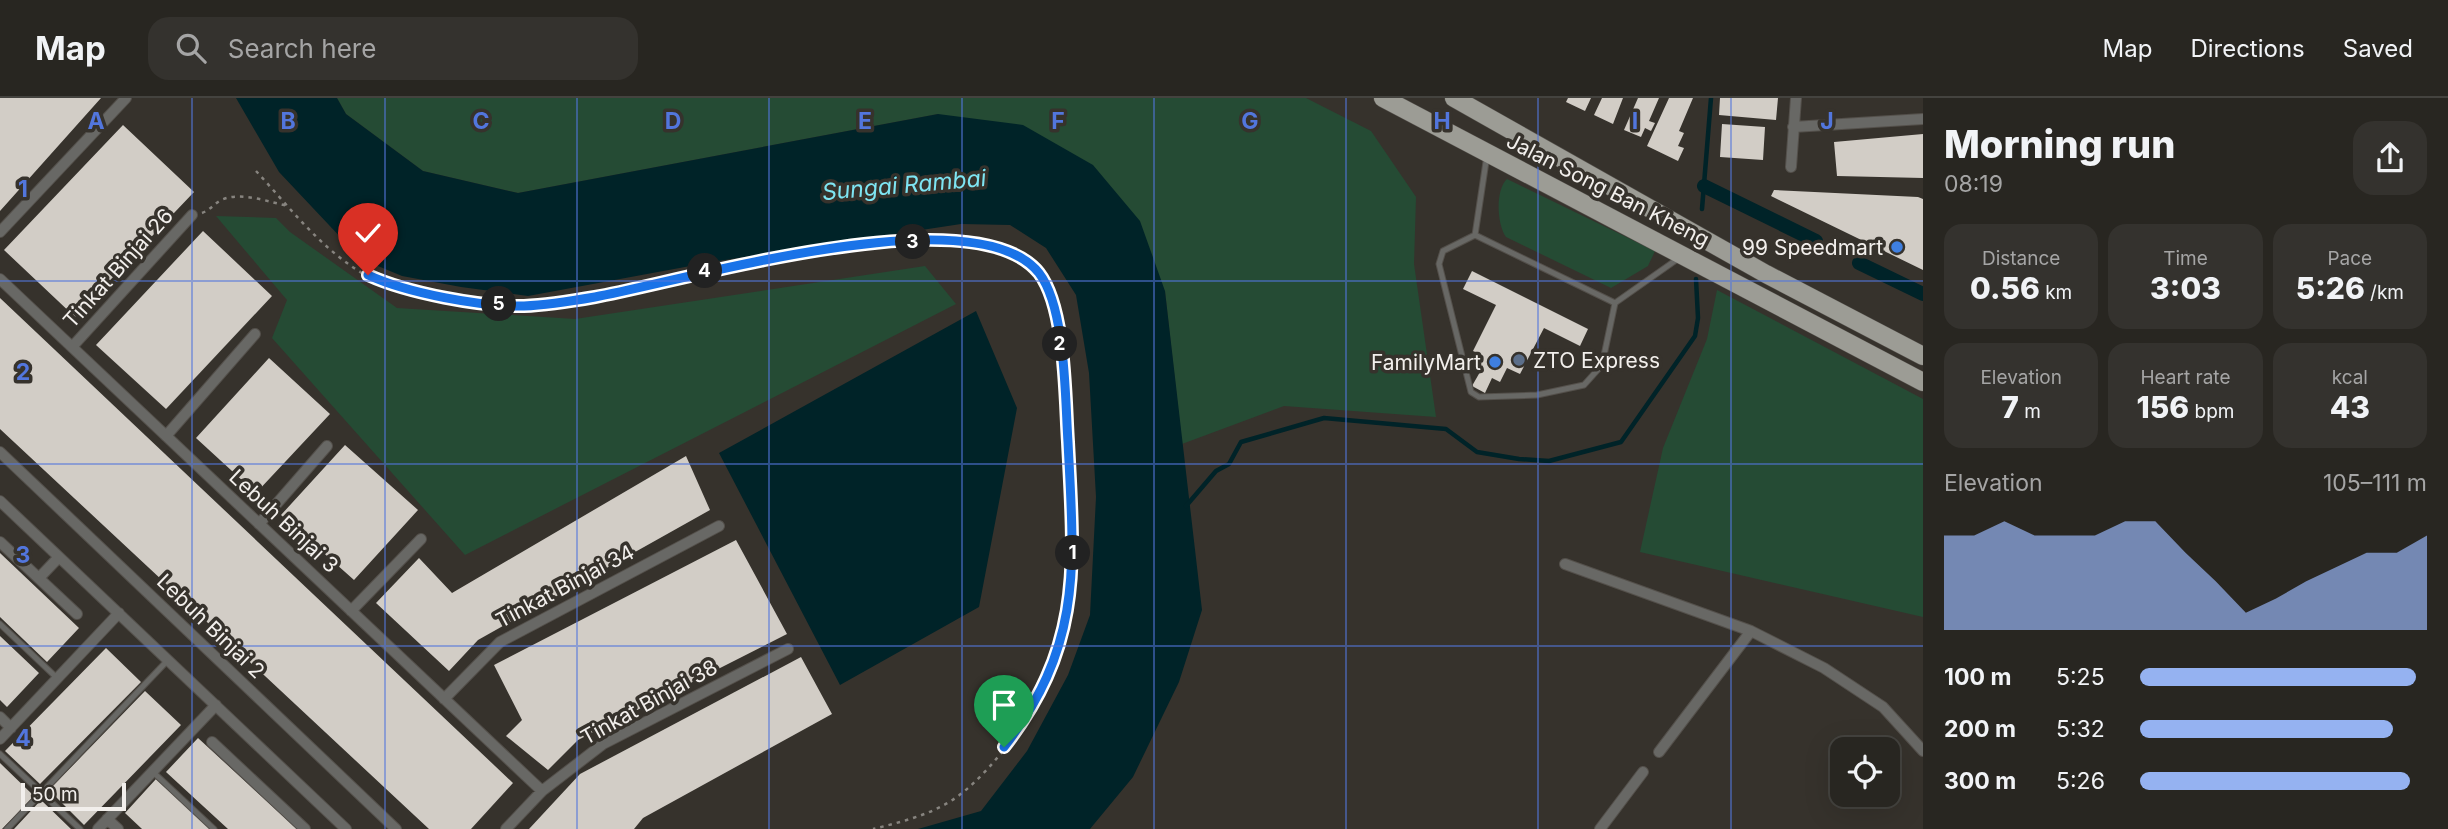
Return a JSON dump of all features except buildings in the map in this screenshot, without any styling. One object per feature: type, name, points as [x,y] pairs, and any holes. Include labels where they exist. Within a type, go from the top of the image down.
[{"type":"main road","name":"Jalan Song Ban Kheng","points":[[1383,98],[1923,382]]},
{"type":"main road","name":"Jalan Song Ban Kheng","points":[[1454,98],[1766,274],[1923,356]]},
{"type":"street","points":[[0,232],[127,98]]},
{"type":"street","points":[[1791,167],[1796,98]]},
{"type":"street","points":[[1793,128],[1923,119]]},
{"type":"street","name":"Tinkat Binjai 26","points":[[72,347],[192,215]]},
{"type":"street","name":"Lebuh Binjai 3","points":[[0,279],[542,792]]},
{"type":"street","points":[[166,436],[255,334]]},
{"type":"street","points":[[259,524],[327,446]]},
{"type":"street","name":"Lebuh Binjai 2","points":[[0,452],[396,829]]},
{"type":"street","points":[[0,500],[346,829]]},
{"type":"street","name":"Tinkat Binjai 34","points":[[444,699],[500,642],[719,526]]},
{"type":"street","points":[[351,611],[421,539]]},
{"type":"street","points":[[0,542],[77,614]]},
{"type":"street","points":[[39,578],[59,557]]},
{"type":"street","points":[[1565,564],[1751,631],[1824,668],[1883,707],[1923,751]]},
{"type":"street","points":[[0,739],[119,613]]},
{"type":"street","points":[[1658,752],[1751,631]]},
{"type":"street","name":"Tinkat Binjai 38","points":[[506,829],[542,792],[603,744],[788,649]]},
{"type":"street","points":[[98,829],[216,705]]},
{"type":"street","points":[[0,718],[11,728]]},
{"type":"street","points":[[212,741],[305,829]]},
{"type":"street","points":[[1600,829],[1643,772]]},
{"type":"street","points":[[107,819],[118,829]]},
{"type":"lane","points":[[1475,235],[1487,154]]},
{"type":"lane","points":[[1475,235],[1443,251],[1439,264],[1471,392],[1479,397],[1537,395],[1584,384],[1602,365],[1615,303],[1684,254]]},
{"type":"lane","points":[[1475,235],[1615,303]]},
{"type":"lane","points":[[0,624],[57,678]]},
{"type":"lane","points":[[7,829],[168,660]]},
{"type":"lane","points":[[0,754],[80,829]]},
{"type":"lane","points":[[153,772],[215,829]]},
{"type":"path","points":[[257,171],[316,237],[340,258],[368,275],[393,287],[486,304],[524,306],[595,297],[714,269],[855,245],[904,242],[949,240],[1000,247],[1022,257],[1039,273],[1054,306],[1060,337],[1065,394],[1073,547],[1070,601],[1062,637],[1028,717],[976,780],[944,805],[911,819],[873,829]]},
{"type":"path","points":[[192,215],[208,211],[221,200],[237,197],[288,206]]},
{"type":"green space","points":[[337,98],[1306,98],[1371,131],[1416,197],[1414,264],[1436,417],[1284,406],[1182,444],[1165,291],[938,114],[518,193],[423,171],[346,114]]},
{"type":"green space","points":[[1507,179],[1655,251],[1648,266],[1611,288],[1506,237],[1501,224],[1499,199]]},
{"type":"green space","points":[[216,216],[276,218],[290,232],[397,308],[575,319],[925,266],[956,304],[465,555],[272,338],[287,300]]},
{"type":"green space","points":[[1717,290],[1923,399],[1923,617],[1640,552],[1663,448],[1707,339]]},
{"type":"water","name":"Sungai Rambai","points":[[236,98],[337,98],[346,114],[423,171],[518,193],[938,114],[1023,125],[1093,165],[1140,221],[1165,291],[1202,610],[1179,682],[1133,777],[1090,829],[918,829],[981,811],[1027,751],[1068,675],[1090,615],[1096,497],[1089,373],[1076,295],[1046,248],[1010,225],[961,224],[712,262],[528,296],[461,287],[402,276],[361,259],[279,172]]},
{"type":"water","points":[[976,311],[1017,408],[979,607],[840,685],[719,453]]},
{"type":"waterway","points":[[1702,209],[1711,98]]},
{"type":"waterway","points":[[1704,186],[1816,241]]},
{"type":"waterway","points":[[1859,263],[1923,294]]},
{"type":"waterway","points":[[1186,506],[1216,471],[1229,464],[1241,442],[1324,418],[1446,429],[1477,452],[1519,459],[1549,461],[1621,442],[1695,336],[1698,318],[1696,279]]},
{"type":"place","name":"99 Speedmart","points":[[1897,247]]},
{"type":"place","name":"ZTO Express","points":[[1519,360]]},
{"type":"place","name":"FamilyMart","points":[[1495,362]]},
{"type":"route","points":[[368,275],[393,287],[486,304],[524,306],[595,297],[714,269],[855,245],[949,240],[978,242],[1000,247],[1022,257],[1039,273],[1048,288],[1060,337],[1073,574],[1062,637],[1052,664],[1028,717],[1004,747]]}]
